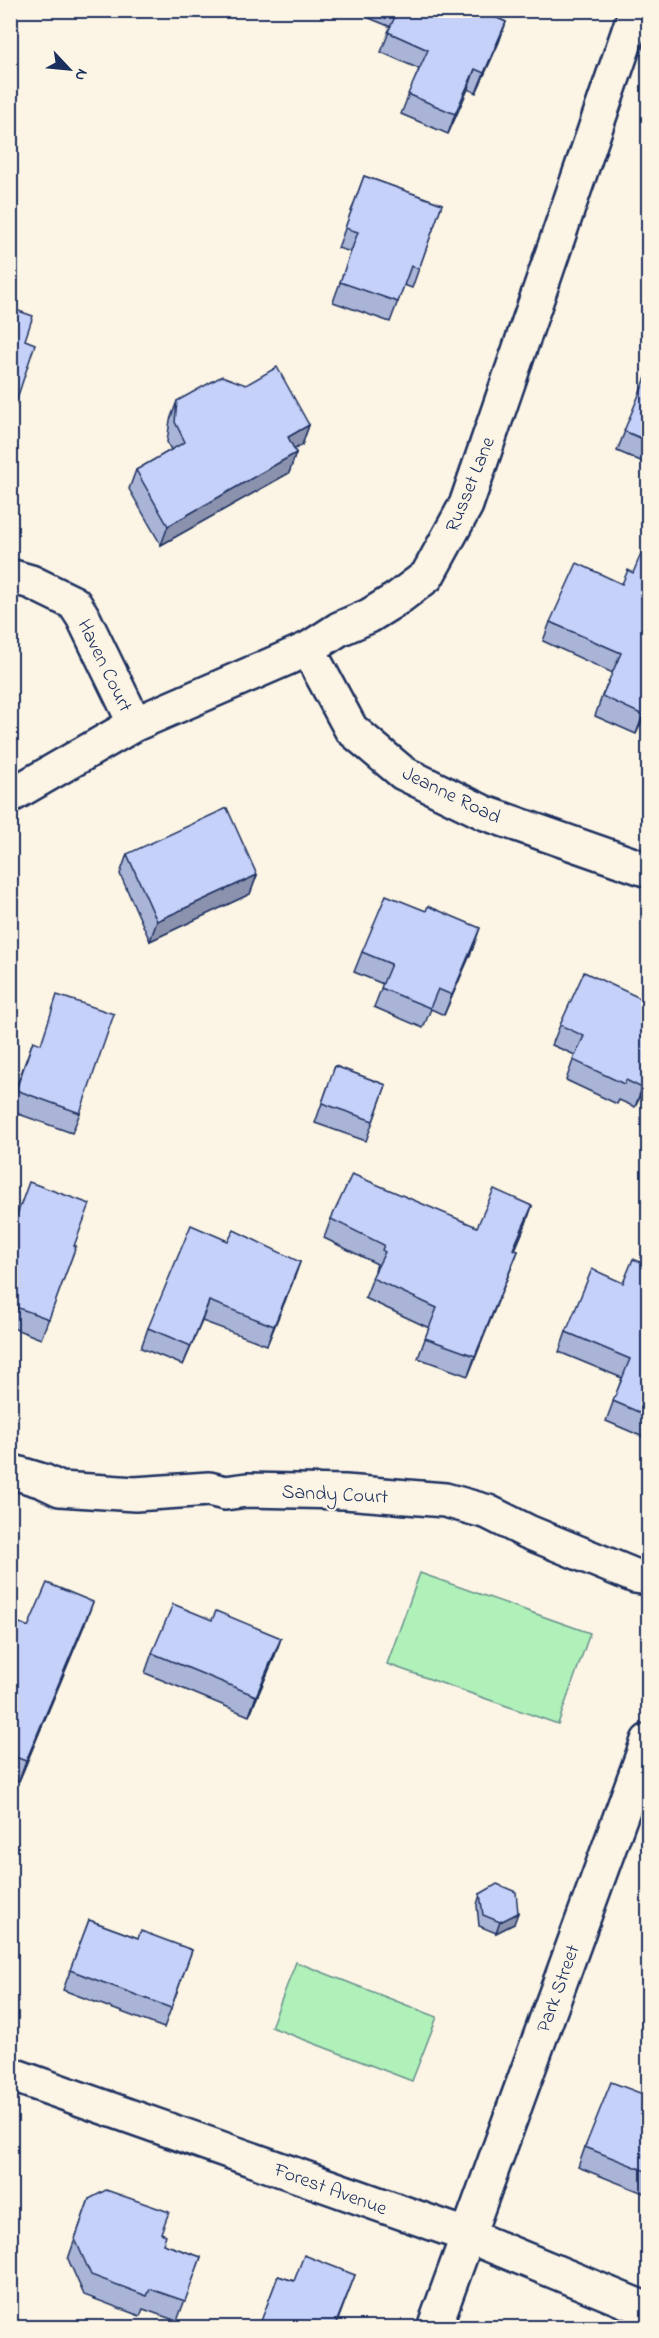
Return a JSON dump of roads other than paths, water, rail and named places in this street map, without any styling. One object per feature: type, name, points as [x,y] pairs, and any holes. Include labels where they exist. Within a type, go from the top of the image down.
[{"type":"street","name":"Russet Lane","points":[[10,796],[135,724],[308,649],[339,629],[369,616],[427,576],[466,505],[636,10]]},
{"type":"street","name":"Haven Court","points":[[10,576],[31,582],[74,603],[135,724]]},
{"type":"street","name":"Jeanne Road","points":[[308,649],[351,729],[403,773],[485,813],[648,870]]},
{"type":"street","name":"Sandy Court","points":[[10,1471],[60,1489],[135,1494],[209,1489],[225,1493],[247,1490],[345,1492],[445,1500],[488,1512],[528,1532],[635,1576],[648,1578]]},
{"type":"street","name":"Park Street","points":[[434,2328],[648,1741]]},
{"type":"street","name":"Forest Avenue","points":[[14,2085],[466,2235],[648,2310]]}]
